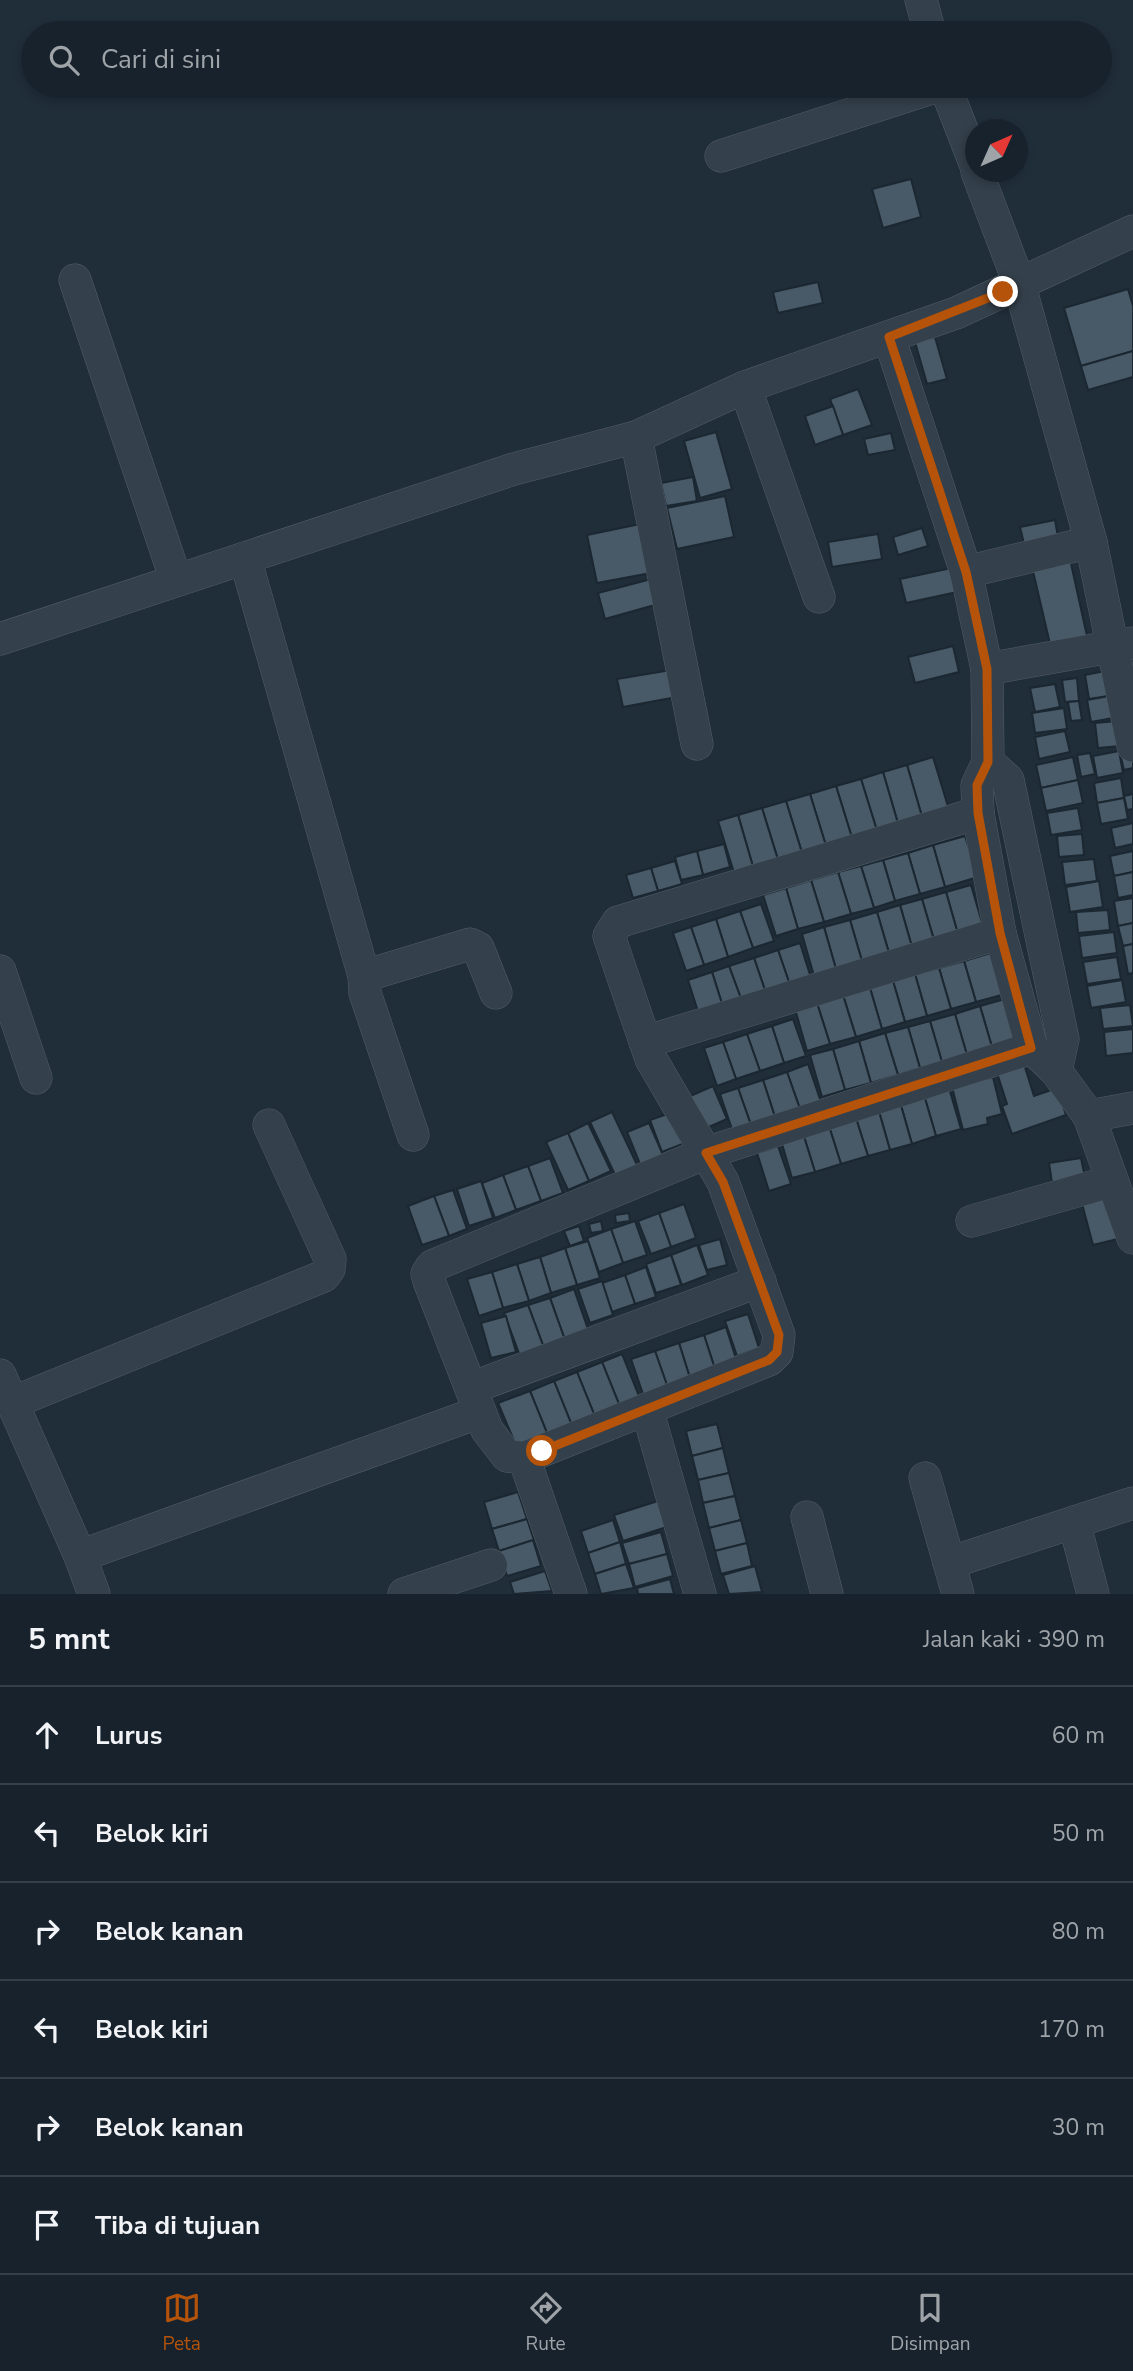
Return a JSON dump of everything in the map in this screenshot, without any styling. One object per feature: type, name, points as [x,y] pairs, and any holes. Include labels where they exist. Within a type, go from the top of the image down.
[{"type":"street","points":[[921,0],[927,21]]},
{"type":"street","points":[[721,156],[901,98]]},
{"type":"street","points":[[950,98],[965,139]]},
{"type":"street","points":[[981,182],[1019,283],[1091,542],[1123,645],[1133,746]]},
{"type":"street","points":[[0,639],[514,469],[636,436],[745,387],[956,313],[1133,231]]},
{"type":"street","points":[[75,280],[176,580]]},
{"type":"street","points":[[889,337],[966,572],[987,669],[988,762],[977,785],[978,813],[1000,933],[1031,1048],[1056,1071],[1089,1116],[1132,1231]]},
{"type":"street","points":[[745,387],[819,597]]},
{"type":"street","points":[[636,436],[697,744]]},
{"type":"street","points":[[966,572],[1091,542]]},
{"type":"street","points":[[244,558],[364,976],[365,993],[413,1135]]},
{"type":"street","points":[[987,669],[1123,645]]},
{"type":"street","points":[[988,762],[1008,780],[1063,1039],[1056,1071]]},
{"type":"street","points":[[978,813],[618,922],[609,936],[651,1059],[706,1153],[723,1182],[779,1335],[777,1352],[769,1360],[524,1458],[507,1456],[487,1430],[429,1282],[428,1274],[432,1266],[706,1153],[1031,1048]]},
{"type":"street","points":[[645,1042],[1000,933]]},
{"type":"street","points":[[364,976],[470,944],[478,948],[496,993]]},
{"type":"street","points":[[0,971],[36,1078]]},
{"type":"street","points":[[1089,1116],[1133,1108]]},
{"type":"street","points":[[93,1594],[80,1556],[7,1389],[324,1276],[329,1269],[330,1259],[269,1125]]},
{"type":"street","points":[[972,1221],[1112,1181]]},
{"type":"street","points":[[80,1556],[475,1400],[760,1281]]},
{"type":"street","points":[[647,1409],[701,1594]]},
{"type":"street","points":[[524,1458],[571,1594]]},
{"type":"street","points":[[925,1478],[958,1594]]},
{"type":"street","points":[[949,1563],[1133,1503]]},
{"type":"street","points":[[807,1517],[827,1594]]},
{"type":"street","points":[[1074,1522],[1093,1594]]},
{"type":"street","points":[[404,1594],[491,1565]]},
{"type":"building","points":[[911,179],[921,217],[883,228],[872,189]]},
{"type":"building","points":[[818,282],[823,303],[778,313],[773,292]]},
{"type":"building","points":[[1128,289],[1133,306],[1133,351],[1081,366],[1064,308]]},
{"type":"building","points":[[935,337],[947,379],[927,384],[915,342]]},
{"type":"building","points":[[1133,351],[1133,377],[1088,390],[1081,366]]},
{"type":"building","points":[[858,389],[872,425],[843,435],[830,399]]},
{"type":"building","points":[[833,406],[843,435],[815,445],[805,416]]},
{"type":"building","points":[[716,432],[732,489],[700,498],[684,441]]},
{"type":"building","points":[[891,433],[895,450],[868,455],[864,439]]},
{"type":"building","points":[[693,477],[697,501],[666,506],[661,483]]},
{"type":"building","points":[[725,496],[734,537],[677,549],[667,508]]},
{"type":"building","points":[[1055,520],[1058,537],[1024,544],[1020,527]]},
{"type":"building","points":[[640,524],[651,573],[597,583],[587,535]]},
{"type":"building","points":[[922,528],[928,546],[898,555],[893,537]]},
{"type":"building","points":[[878,534],[882,559],[832,567],[828,542]]},
{"type":"building","points":[[1070,559],[1087,636],[1050,644],[1032,567]]},
{"type":"building","points":[[956,567],[962,591],[906,603],[900,579]]},
{"type":"building","points":[[655,578],[662,603],[605,619],[598,593]]},
{"type":"building","points":[[953,646],[959,672],[915,683],[908,657]]},
{"type":"building","points":[[677,669],[682,696],[623,707],[617,679]]},
{"type":"building","points":[[1105,671],[1109,696],[1089,699],[1085,675]]},
{"type":"building","points":[[1077,678],[1079,701],[1065,702],[1062,680]]},
{"type":"building","points":[[1055,684],[1060,707],[1035,712],[1030,688]]},
{"type":"building","points":[[1109,696],[1113,718],[1091,722],[1087,700]]},
{"type":"building","points":[[1079,701],[1082,720],[1071,721],[1068,702]]},
{"type":"building","points":[[1064,708],[1067,729],[1035,733],[1032,713]]},
{"type":"building","points":[[1117,721],[1121,746],[1098,748],[1095,723]]},
{"type":"building","points":[[1065,731],[1070,752],[1039,759],[1035,737]]},
{"type":"building","points":[[1119,749],[1133,749],[1133,768],[1124,770]]},
{"type":"building","points":[[1119,751],[1123,773],[1097,778],[1093,756]]},
{"type":"building","points":[[1090,753],[1095,774],[1081,777],[1077,755]]},
{"type":"building","points":[[933,757],[950,813],[923,820],[907,765]]},
{"type":"building","points":[[1073,757],[1078,780],[1041,788],[1036,765]]},
{"type":"building","points":[[907,765],[923,820],[899,827],[883,772]]},
{"type":"building","points":[[883,772],[899,827],[878,834],[861,779]]},
{"type":"building","points":[[1121,778],[1124,798],[1097,803],[1094,783]]},
{"type":"building","points":[[861,779],[878,834],[853,841],[836,786]]},
{"type":"building","points":[[1078,780],[1083,803],[1046,811],[1041,788]]},
{"type":"building","points":[[836,786],[853,841],[827,849],[810,794]]},
{"type":"building","points":[[810,794],[827,849],[803,856],[786,801]]},
{"type":"building","points":[[1133,794],[1133,809],[1127,810],[1124,796]]},
{"type":"building","points":[[1124,798],[1128,819],[1101,824],[1097,803]]},
{"type":"building","points":[[786,801],[803,856],[779,863],[762,808]]},
{"type":"building","points":[[762,808],[779,863],[754,870],[738,815]]},
{"type":"building","points":[[1078,808],[1082,830],[1051,835],[1047,813]]},
{"type":"building","points":[[738,815],[754,870],[735,876],[718,821]]},
{"type":"building","points":[[1133,823],[1133,844],[1115,848],[1111,828]]},
{"type":"building","points":[[1082,834],[1084,855],[1059,857],[1057,836]]},
{"type":"building","points":[[965,836],[978,877],[945,887],[933,845]]},
{"type":"building","points":[[724,844],[730,867],[703,875],[697,851]]},
{"type":"building","points":[[933,845],[945,887],[920,894],[908,853]]},
{"type":"building","points":[[697,851],[703,875],[681,880],[675,857]]},
{"type":"building","points":[[1133,851],[1133,872],[1114,876],[1110,856]]},
{"type":"building","points":[[908,853],[920,894],[895,901],[883,860]]},
{"type":"building","points":[[1094,859],[1097,881],[1065,885],[1062,862]]},
{"type":"building","points":[[883,860],[895,901],[874,908],[861,866]]},
{"type":"building","points":[[675,861],[682,884],[658,891],[651,868]]},
{"type":"building","points":[[861,866],[874,908],[851,914],[838,872]]},
{"type":"building","points":[[651,868],[658,891],[633,898],[626,875]]},
{"type":"building","points":[[838,872],[851,914],[824,922],[811,880]]},
{"type":"building","points":[[1133,872],[1133,895],[1118,898],[1114,876]]},
{"type":"building","points":[[811,880],[824,922],[798,929],[786,888]]},
{"type":"building","points":[[1099,881],[1103,907],[1070,912],[1066,887]]},
{"type":"building","points":[[971,885],[983,926],[958,934],[946,892]]},
{"type":"building","points":[[786,888],[798,929],[776,936],[763,895]]},
{"type":"building","points":[[946,892],[958,934],[934,940],[922,899]]},
{"type":"building","points":[[1133,898],[1133,923],[1118,926],[1114,901]]},
{"type":"building","points":[[922,899],[934,940],[912,947],[900,905]]},
{"type":"building","points":[[761,904],[774,941],[753,948],[740,911]]},
{"type":"building","points":[[900,905],[912,947],[889,953],[877,912]]},
{"type":"building","points":[[1108,910],[1110,930],[1078,933],[1076,912]]},
{"type":"building","points":[[740,911],[753,948],[728,957],[716,919]]},
{"type":"building","points":[[877,912],[889,953],[862,961],[850,920]]},
{"type":"building","points":[[716,919],[728,957],[704,965],[691,927]]},
{"type":"building","points":[[850,920],[862,961],[836,969],[824,927]]},
{"type":"building","points":[[1133,923],[1133,944],[1123,946],[1118,926]]},
{"type":"building","points":[[691,927],[704,965],[686,971],[673,933]]},
{"type":"building","points":[[824,927],[836,969],[814,976],[802,934]]},
{"type":"building","points":[[1114,932],[1117,953],[1082,958],[1079,936]]},
{"type":"building","points":[[800,943],[812,981],[791,988],[778,950]]},
{"type":"building","points":[[1133,944],[1133,973],[1128,974],[1123,946]]},
{"type":"building","points":[[778,950],[791,988],[767,996],[754,958]]},
{"type":"building","points":[[997,951],[1009,993],[976,1002],[964,961]]},
{"type":"building","points":[[1117,957],[1121,979],[1087,984],[1083,962]]},
{"type":"building","points":[[754,958],[767,996],[743,1004],[729,966]]},
{"type":"building","points":[[964,961],[976,1002],[951,1009],[939,968]]},
{"type":"building","points":[[729,966],[743,1004],[724,1010],[712,972]]},
{"type":"building","points":[[939,968],[951,1009],[927,1016],[915,974]]},
{"type":"building","points":[[712,972],[724,1010],[700,1018],[688,980]]},
{"type":"building","points":[[915,974],[927,1016],[905,1022],[893,981]]},
{"type":"building","points":[[1122,980],[1126,1002],[1091,1008],[1087,986]]},
{"type":"building","points":[[893,981],[905,1022],[882,1029],[870,988]]},
{"type":"building","points":[[870,988],[882,1029],[856,1037],[843,995]]},
{"type":"building","points":[[843,995],[856,1037],[830,1044],[817,1003]]},
{"type":"building","points":[[1012,997],[1025,1038],[992,1047],[980,1006]]},
{"type":"building","points":[[817,1003],[830,1044],[807,1051],[795,1009]]},
{"type":"building","points":[[1130,1005],[1133,1026],[1103,1029],[1100,1008]]},
{"type":"building","points":[[980,1006],[992,1047],[967,1055],[955,1014]]},
{"type":"building","points":[[955,1014],[967,1055],[942,1062],[930,1021]]},
{"type":"building","points":[[793,1019],[806,1056],[784,1063],[772,1026]]},
{"type":"building","points":[[930,1021],[942,1062],[920,1068],[908,1027]]},
{"type":"building","points":[[772,1026],[784,1063],[760,1071],[747,1034]]},
{"type":"building","points":[[908,1027],[920,1068],[898,1075],[885,1033]]},
{"type":"building","points":[[1133,1029],[1133,1053],[1106,1056],[1104,1032]]},
{"type":"building","points":[[885,1033],[898,1075],[871,1083],[859,1041]]},
{"type":"building","points":[[747,1034],[760,1071],[736,1079],[723,1042]]},
{"type":"building","points":[[859,1041],[871,1083],[845,1090],[833,1049]]},
{"type":"building","points":[[723,1042],[736,1079],[717,1086],[704,1048]]},
{"type":"building","points":[[833,1049],[845,1090],[822,1097],[810,1055]]},
{"type":"building","points":[[808,1064],[821,1102],[800,1109],[787,1072]]},
{"type":"building","points":[[1024,1064],[1034,1096],[1057,1088],[1066,1115],[1012,1134],[1002,1106],[1007,1104],[997,1073]]},
{"type":"building","points":[[787,1072],[800,1109],[775,1117],[763,1080]]},
{"type":"building","points":[[993,1077],[1002,1114],[987,1118],[988,1124],[963,1130],[952,1087]]},
{"type":"building","points":[[763,1080],[775,1117],[751,1125],[738,1088]]},
{"type":"building","points":[[713,1086],[727,1119],[702,1130],[688,1097]]},
{"type":"building","points":[[738,1088],[751,1125],[733,1132],[720,1094]]},
{"type":"building","points":[[949,1088],[961,1129],[936,1136],[924,1095]]},
{"type":"building","points":[[924,1095],[936,1136],[912,1144],[900,1102]]},
{"type":"building","points":[[900,1102],[912,1144],[890,1150],[878,1108]]},
{"type":"building","points":[[878,1108],[890,1150],[868,1156],[855,1115]]},
{"type":"building","points":[[612,1112],[640,1171],[618,1181],[590,1122]]},
{"type":"building","points":[[673,1112],[685,1143],[662,1152],[650,1120]]},
{"type":"building","points":[[855,1115],[868,1156],[841,1164],[828,1123]]},
{"type":"building","points":[[588,1123],[611,1171],[589,1181],[568,1133]]},
{"type":"building","points":[[649,1123],[663,1155],[640,1164],[627,1132]]},
{"type":"building","points":[[828,1123],[841,1164],[815,1172],[802,1130]]},
{"type":"building","points":[[802,1130],[815,1172],[792,1178],[780,1137]]},
{"type":"building","points":[[568,1133],[589,1181],[568,1190],[546,1142]]},
{"type":"building","points":[[778,1146],[791,1184],[769,1191],[757,1153]]},
{"type":"building","points":[[550,1158],[563,1193],[541,1201],[528,1166]]},
{"type":"building","points":[[1081,1158],[1085,1177],[1052,1183],[1049,1163]]},
{"type":"building","points":[[528,1166],[541,1201],[516,1210],[503,1175]]},
{"type":"building","points":[[503,1175],[516,1210],[495,1218],[482,1183]]},
{"type":"building","points":[[481,1181],[493,1218],[469,1226],[457,1189]]},
{"type":"building","points":[[453,1190],[467,1229],[449,1236],[434,1196]]},
{"type":"building","points":[[1114,1192],[1126,1237],[1093,1245],[1081,1200]]},
{"type":"building","points":[[434,1196],[449,1236],[422,1245],[408,1206]]},
{"type":"building","points":[[684,1204],[696,1238],[671,1247],[659,1213]]},
{"type":"building","points":[[629,1213],[630,1221],[616,1223],[615,1215]]},
{"type":"building","points":[[659,1213],[671,1247],[651,1254],[638,1221]]},
{"type":"building","points":[[601,1221],[603,1231],[591,1233],[589,1224]]},
{"type":"building","points":[[635,1221],[647,1255],[623,1263],[611,1229]]},
{"type":"building","points":[[579,1226],[584,1241],[570,1246],[564,1231]]},
{"type":"building","points":[[611,1229],[623,1263],[599,1272],[587,1238]]},
{"type":"building","points":[[720,1239],[727,1265],[707,1270],[699,1245]]},
{"type":"building","points":[[588,1241],[600,1278],[577,1285],[565,1248]]},
{"type":"building","points":[[697,1245],[708,1275],[682,1285],[671,1255]]},
{"type":"building","points":[[565,1248],[577,1285],[551,1293],[540,1257]]},
{"type":"building","points":[[671,1255],[681,1285],[656,1293],[646,1264]]},
{"type":"building","points":[[540,1257],[551,1293],[529,1301],[517,1264]]},
{"type":"building","points":[[517,1264],[529,1301],[503,1308],[492,1272]]},
{"type":"building","points":[[646,1267],[656,1297],[635,1304],[625,1275]]},
{"type":"building","points":[[492,1272],[503,1308],[479,1316],[467,1279]]},
{"type":"building","points":[[625,1275],[635,1304],[612,1312],[602,1283]]},
{"type":"building","points":[[602,1281],[613,1315],[590,1323],[578,1289]]},
{"type":"building","points":[[574,1289],[589,1332],[565,1340],[550,1298]]},
{"type":"building","points":[[550,1298],[565,1340],[544,1348],[528,1305]]},
{"type":"building","points":[[528,1305],[544,1348],[520,1356],[504,1313]]},
{"type":"building","points":[[748,1314],[759,1348],[737,1356],[725,1321]]},
{"type":"building","points":[[506,1316],[516,1352],[491,1358],[481,1323]]},
{"type":"building","points":[[726,1327],[737,1362],[715,1369],[704,1335]]},
{"type":"building","points":[[704,1335],[715,1369],[690,1378],[679,1343]]},
{"type":"building","points":[[679,1343],[690,1378],[667,1386],[655,1351]]},
{"type":"building","points":[[655,1351],[668,1388],[644,1397],[631,1359]]},
{"type":"building","points":[[622,1354],[641,1401],[621,1409],[602,1362]]},
{"type":"building","points":[[602,1362],[621,1409],[596,1419],[577,1372]]},
{"type":"building","points":[[577,1372],[596,1419],[573,1428],[554,1381]]},
{"type":"building","points":[[554,1381],[573,1428],[549,1438],[530,1391]]},
{"type":"building","points":[[530,1391],[549,1438],[518,1450],[498,1403]]},
{"type":"building","points":[[717,1424],[723,1448],[692,1456],[686,1431]]},
{"type":"building","points":[[723,1448],[729,1473],[698,1480],[692,1456]]},
{"type":"building","points":[[729,1473],[735,1496],[703,1503],[698,1480]]},
{"type":"building","points":[[518,1492],[527,1519],[492,1529],[484,1502]]},
{"type":"building","points":[[735,1496],[741,1520],[709,1528],[703,1503]]},
{"type":"building","points":[[661,1500],[670,1526],[623,1541],[614,1515]]},
{"type":"building","points":[[527,1519],[534,1540],[499,1551],[492,1529]]},
{"type":"building","points":[[613,1520],[620,1542],[588,1553],[581,1531]]},
{"type":"building","points":[[741,1520],[747,1543],[715,1551],[709,1528]]},
{"type":"building","points":[[661,1532],[667,1554],[629,1564],[622,1543]]},
{"type":"building","points":[[533,1540],[541,1566],[507,1576],[499,1551]]},
{"type":"building","points":[[620,1542],[626,1564],[595,1574],[588,1553]]},
{"type":"building","points":[[747,1543],[752,1566],[721,1574],[715,1551]]},
{"type":"building","points":[[667,1554],[673,1576],[635,1587],[629,1564]]},
{"type":"building","points":[[626,1564],[634,1588],[601,1594],[595,1574]]},
{"type":"building","points":[[755,1566],[762,1592],[729,1594],[723,1575]]},
{"type":"building","points":[[545,1571],[552,1591],[514,1594],[510,1582]]},
{"type":"building","points":[[670,1579],[674,1594],[638,1594],[637,1588]]},
{"type":"route","points":[[542,1451],[769,1360],[777,1352],[780,1345],[779,1335],[760,1281],[723,1182],[706,1153],[1031,1048],[1000,933],[978,813],[977,785],[988,762],[987,669],[966,572],[889,337],[956,313],[1003,292]]}]
